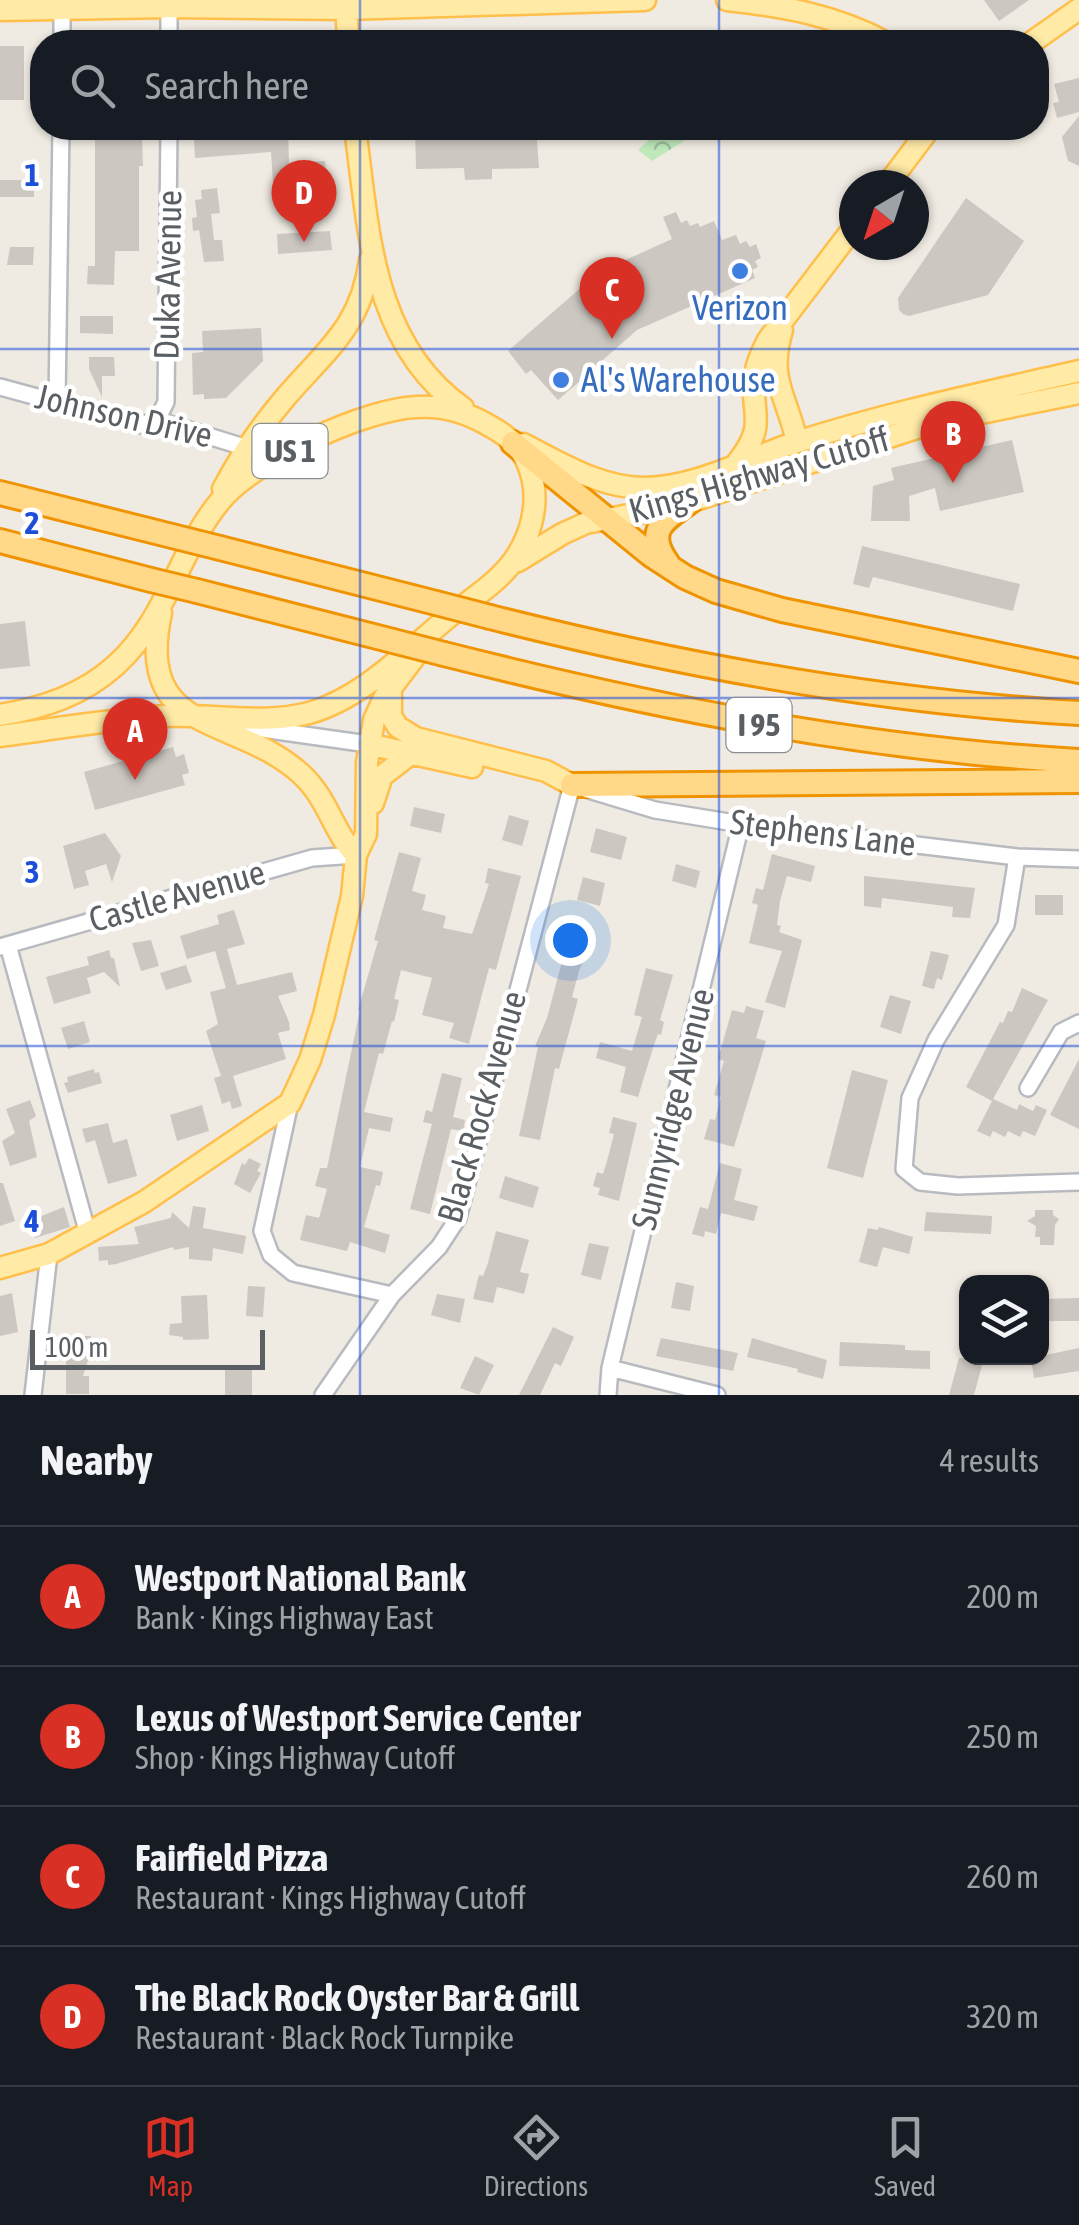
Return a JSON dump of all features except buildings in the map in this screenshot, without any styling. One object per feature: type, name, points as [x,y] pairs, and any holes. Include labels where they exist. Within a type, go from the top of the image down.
[{"type":"highway","points":[[508,439],[674,570],[716,591],[782,610],[1079,672]]},
{"type":"highway","name":"I 95","points":[[0,492],[220,548],[439,612],[490,617],[630,651],[779,680],[923,700],[1079,713]]},
{"type":"highway","points":[[674,570],[657,548],[657,533],[666,519],[691,501]]},
{"type":"highway","name":"I 95","points":[[0,541],[601,693],[767,726],[918,747],[1079,761]]},
{"type":"highway","points":[[572,785],[1079,781]]},
{"type":"main road","points":[[0,10],[645,0]]},
{"type":"main road","points":[[727,0],[781,6],[859,30]]},
{"type":"main road","points":[[346,5],[347,30]]},
{"type":"main road","points":[[1049,30],[1079,9]]},
{"type":"main road","points":[[357,140],[372,248],[394,326],[410,356],[439,390],[481,421]]},
{"type":"main road","points":[[898,170],[921,140]]},
{"type":"main road","points":[[212,512],[247,448],[354,318],[368,282],[372,248]]},
{"type":"main road","points":[[736,464],[751,445],[758,424],[754,374],[760,356],[839,248]]},
{"type":"main road","points":[[784,324],[774,374],[791,414],[797,442]]},
{"type":"main road","name":"Kings Highway Cutoff","points":[[508,568],[569,530],[606,518],[691,501],[1015,396],[1079,371]]},
{"type":"main road","name":"Kings Highway Cutoff","points":[[508,439],[579,472],[629,488],[675,485],[904,410],[1015,396],[1079,393]]},
{"type":"main road","name":"US 1","points":[[0,715],[52,704],[102,677],[132,648],[164,601],[212,512],[230,490],[252,471],[288,451],[370,416],[426,406],[481,421],[522,452],[532,475],[534,516],[526,540],[508,568],[439,612],[362,687],[323,708],[279,718],[146,718],[0,736]]},
{"type":"main road","points":[[164,601],[157,643],[160,677],[168,695],[193,716],[278,756],[300,773],[328,806],[343,840],[356,855]]},
{"type":"main road","points":[[368,824],[368,744],[379,709],[439,612]]},
{"type":"main road","name":"Stephens Lane","points":[[393,684],[391,716],[409,735],[546,771],[572,785]]},
{"type":"main road","name":"Stephens Lane","points":[[368,744],[546,784],[572,785]]},
{"type":"main road","points":[[0,1268],[50,1254],[88,1234],[197,1168],[290,1103],[324,1016],[356,878],[356,855],[382,776],[412,752]]},
{"type":"street","points":[[169,7],[169,30]]},
{"type":"street","points":[[62,10],[62,30]]},
{"type":"street","points":[[57,402],[60,140]]},
{"type":"street","name":"Duka Avenue","points":[[157,420],[166,402],[169,140]]},
{"type":"street","name":"Johnson Drive","points":[[0,387],[140,425],[157,420],[247,448]]},
{"type":"street","name":"Stephens Lane","points":[[193,716],[368,744]]},
{"type":"street","name":"Stephens Lane","points":[[572,785],[656,810],[740,824],[1017,856],[1079,859]]},
{"type":"street","name":"Black Rock Avenue","points":[[323,1395],[392,1295],[439,1248],[458,1218],[572,785]]},
{"type":"street","name":"Sunnyridge Avenue","points":[[608,1395],[610,1368],[740,824]]},
{"type":"street","name":"Castle Avenue","points":[[4,946],[312,858],[356,855]]},
{"type":"street","points":[[1017,856],[1006,925],[936,1040],[910,1098],[904,1169],[920,1182],[958,1186],[1079,1182]]},
{"type":"street","points":[[4,946],[88,1234]]},
{"type":"street","points":[[1028,1088],[1061,1032],[1079,1023]]},
{"type":"street","points":[[290,1103],[262,1230],[271,1254],[293,1274],[392,1295]]},
{"type":"street","points":[[32,1395],[50,1254]]},
{"type":"street","points":[[610,1368],[717,1395]]},
{"type":"green space","points":[[649,140],[685,140],[652,161],[638,150]]},
{"type":"place","name":"The Black Rock Oyster Bar & Grill","points":[[304,242]]},
{"type":"place","name":"Verizon","points":[[740,271]]},
{"type":"place","name":"Fairfield Pizza","points":[[612,339]]},
{"type":"place","name":"Al's Warehouse","points":[[561,380]]},
{"type":"place","name":"Lexus of Westport Service Center","points":[[953,483]]},
{"type":"place","name":"Westport National Bank","points":[[135,780]]}]
